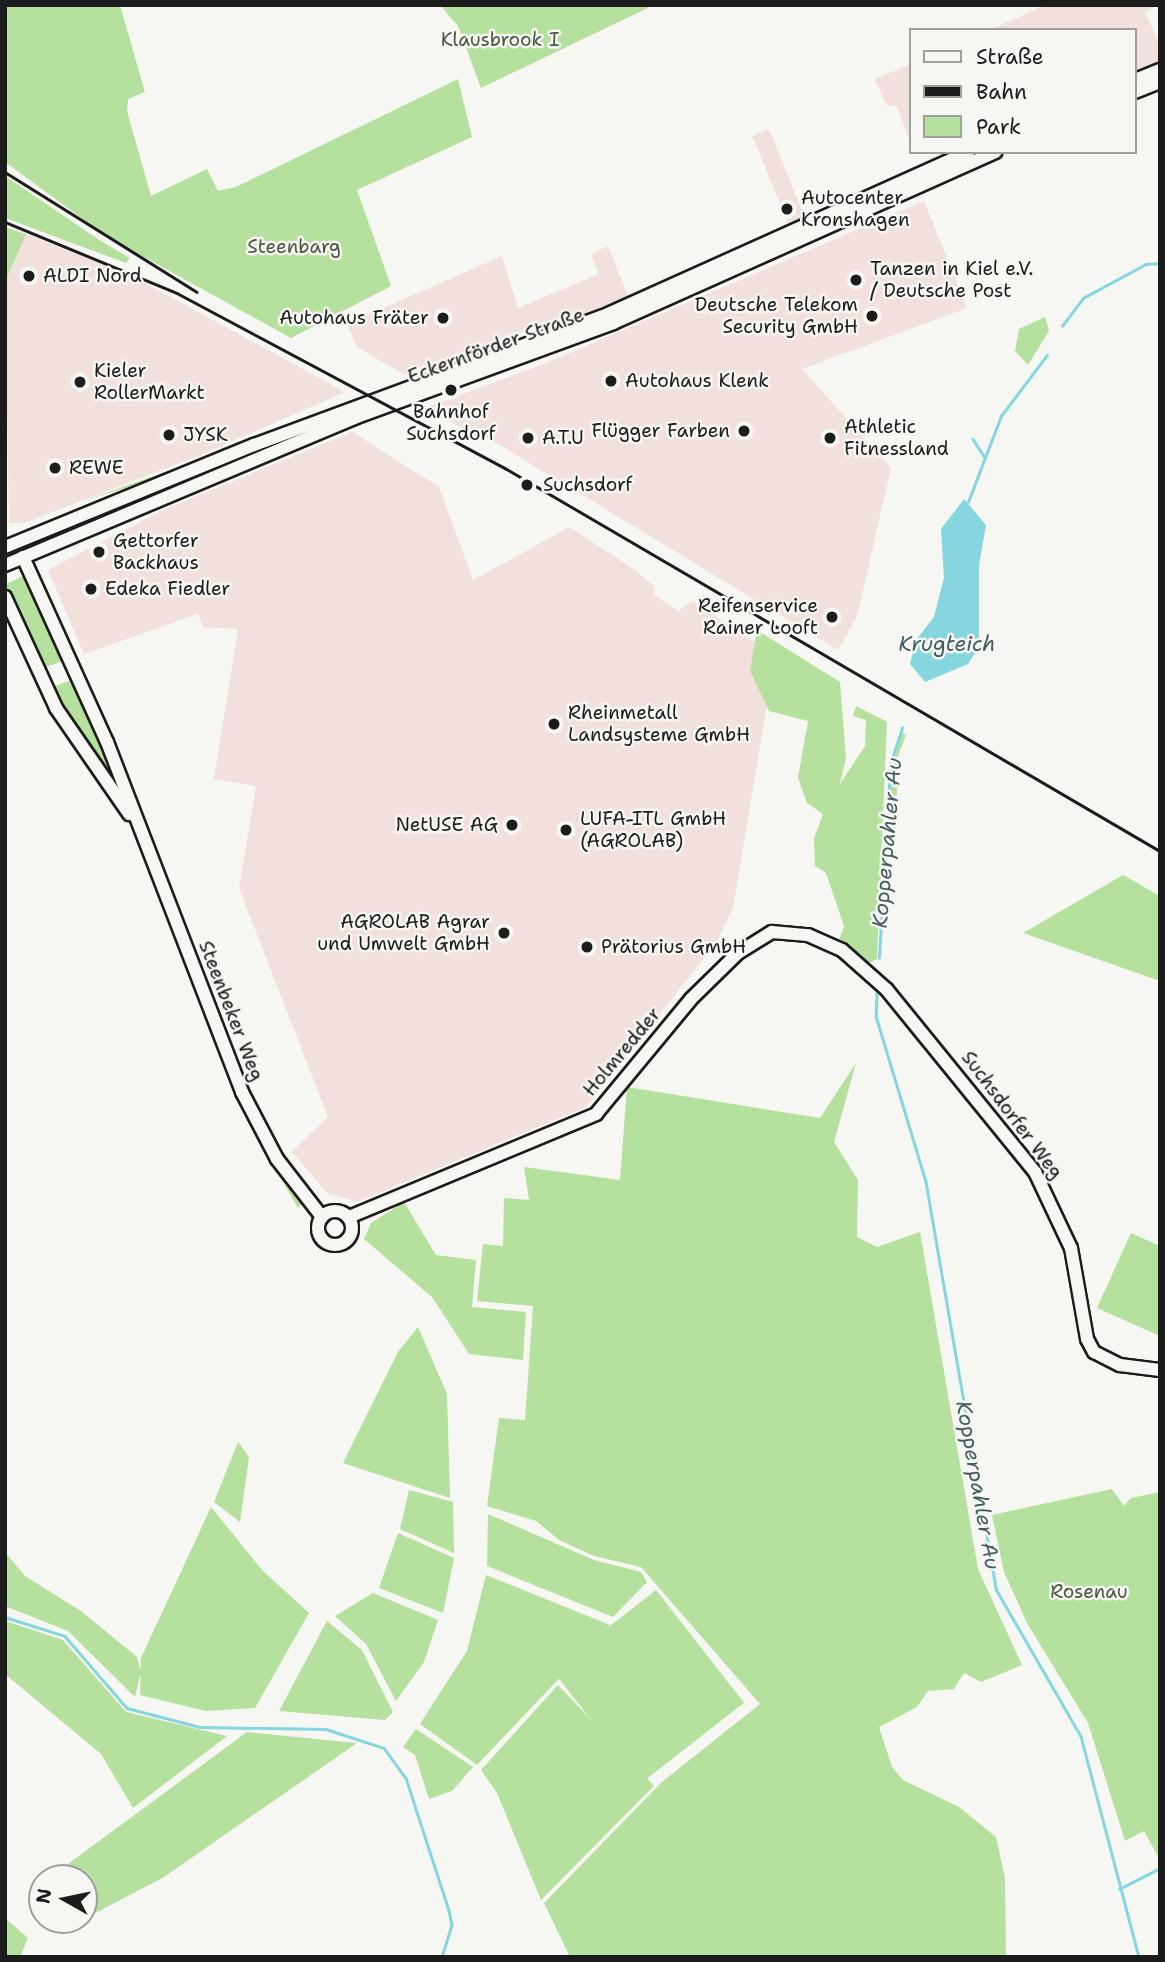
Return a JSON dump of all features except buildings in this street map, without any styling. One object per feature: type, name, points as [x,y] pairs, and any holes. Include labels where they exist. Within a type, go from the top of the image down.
[{"type":"street","points":[[1137,79],[1160,70]]},
{"type":"street","points":[[1137,91],[1160,82]]},
{"type":"street","name":"Eckernförder Straße","points":[[8,541],[359,404],[610,313],[968,156]]},
{"type":"street","name":"Eckernförder Straße","points":[[5,565],[354,418],[613,323],[968,156]]},
{"type":"street","name":"Steenbeker Weg","points":[[8,541],[23,557],[70,653],[242,1092],[277,1159],[307,1196],[326,1214],[350,1222],[345,1241],[329,1243],[319,1231],[326,1214]]},
{"type":"street","name":"Steenbeker Weg","points":[[5,597],[56,708],[138,829]]},
{"type":"street","name":"Holmredder","points":[[350,1222],[374,1209],[596,1114],[691,999],[756,939],[778,932],[816,937],[874,978]]},
{"type":"street","name":"Suchsdorfer Weg","points":[[874,978],[1046,1190],[1071,1248],[1090,1346],[1110,1362],[1160,1370]]},
{"type":"shaded area","points":[[1045,5],[1158,5],[1145,12],[1160,45],[1160,63],[1137,73],[1137,28],[994,28]]},
{"type":"shaded area","points":[[909,65],[909,139],[897,106],[886,105],[875,79]]},
{"type":"shaded area","points":[[769,129],[805,217],[788,224],[752,136]]},
{"type":"shaded area","points":[[924,201],[967,308],[802,369],[891,468],[857,616],[838,650],[498,444],[422,409],[544,364]]},
{"type":"shaded area","points":[[26,234],[136,278],[345,392],[203,454],[24,523],[9,523],[5,282]]},
{"type":"shaded area","points":[[608,246],[628,296],[548,328],[538,326],[405,375],[357,347],[347,324],[502,256],[518,308],[599,274],[591,254]]},
{"type":"shaded area","points":[[352,432],[439,487],[473,580],[570,527],[635,570],[655,587],[654,595],[678,611],[693,601],[775,655],[733,908],[716,943],[586,1107],[357,1202],[327,1193],[292,1152],[328,1117],[239,888],[256,786],[214,779],[238,629],[203,627],[198,614],[84,654],[48,570],[161,511]]},
{"type":"green space","name":"Steenbarg","points":[[5,5],[120,5],[145,92],[128,99],[127,111],[151,196],[207,169],[218,191],[236,187],[458,79],[472,137],[357,190],[391,286],[291,338],[106,236],[5,162]]},
{"type":"green space","name":"Klausbrook I","points":[[440,5],[654,5],[481,88],[458,26]]},
{"type":"green space","points":[[5,176],[130,258],[126,263],[5,218]]},
{"type":"green space","points":[[5,227],[26,234],[5,282]]},
{"type":"green space","points":[[1045,317],[1049,331],[1028,365],[1015,351],[1019,329]]},
{"type":"green space","points":[[332,406],[167,475],[83,501],[199,460]]},
{"type":"green space","points":[[25,575],[67,659],[41,669],[6,584]]},
{"type":"green space","points":[[757,630],[840,682],[846,758],[840,784],[865,746],[866,720],[853,716],[856,706],[887,722],[877,959],[867,964],[838,943],[844,926],[826,873],[815,866],[814,839],[823,814],[807,803],[798,778],[808,721],[769,711],[750,671]]},
{"type":"green space","points":[[75,681],[124,796],[68,721],[52,687]]},
{"type":"green space","points":[[902,733],[906,735],[898,756],[895,838],[888,835],[891,766]]},
{"type":"green space","points":[[1123,875],[1160,896],[1160,981],[1023,933]]},
{"type":"green space","points":[[164,908],[250,1121],[302,1204],[298,1208],[248,1122]]},
{"type":"green space","points":[[856,1063],[834,1142],[858,1180],[857,1237],[877,1247],[920,1232],[978,1569],[1022,1665],[981,1682],[964,1673],[954,1689],[928,1691],[917,1707],[879,1727],[892,1767],[903,1780],[959,1807],[996,1837],[1005,1878],[1006,1957],[570,1957],[544,1903],[662,1782],[760,1704],[641,1567],[594,1556],[559,1540],[536,1521],[487,1506],[499,1418],[525,1420],[533,1306],[477,1301],[483,1244],[503,1246],[504,1198],[529,1200],[524,1167],[620,1180],[627,1087],[820,1118]]},
{"type":"green space","points":[[404,1202],[436,1255],[476,1260],[472,1307],[526,1312],[523,1360],[469,1354],[432,1297],[364,1239],[371,1223]]},
{"type":"green space","points":[[1131,1233],[1160,1246],[1160,1336],[1097,1308]]},
{"type":"green space","points":[[418,1327],[447,1394],[450,1498],[343,1463],[398,1352]]},
{"type":"green space","points":[[238,1442],[249,1457],[240,1522],[214,1502]]},
{"type":"green space","name":"Rosenau","points":[[1112,1489],[1124,1506],[1131,1498],[1160,1492],[1160,1860],[1144,1831],[1125,1841],[1088,1723],[1027,1623],[1004,1572],[992,1515]]},
{"type":"green space","points":[[409,1490],[453,1502],[454,1553],[400,1529]]},
{"type":"green space","points":[[211,1507],[263,1571],[309,1613],[255,1708],[206,1711],[140,1695],[141,1658]]},
{"type":"green space","points":[[488,1514],[594,1560],[641,1572],[647,1582],[613,1617],[487,1566]]},
{"type":"green space","points":[[398,1533],[454,1558],[443,1613],[379,1588]]},
{"type":"green space","points":[[5,1552],[25,1576],[81,1611],[137,1657],[141,1672],[135,1697],[68,1631],[5,1606]]},
{"type":"green space","points":[[486,1575],[610,1625],[477,1765],[420,1724],[467,1651]]},
{"type":"green space","points":[[656,1590],[744,1703],[641,1783],[553,1671]]},
{"type":"green space","points":[[373,1593],[438,1620],[424,1662],[396,1701],[366,1644],[335,1616]]},
{"type":"green space","points":[[5,1621],[63,1640],[126,1712],[227,1736],[133,1808],[101,1754],[5,1674]]},
{"type":"green space","points":[[327,1621],[362,1650],[393,1712],[385,1720],[279,1711]]},
{"type":"green space","points":[[558,1685],[654,1786],[541,1900],[497,1793],[481,1770]]},
{"type":"green space","points":[[416,1729],[473,1767],[452,1791],[429,1799],[415,1755],[403,1747]]},
{"type":"green space","points":[[247,1732],[357,1743],[164,1877],[98,1912],[98,1864],[68,1864]]},
{"type":"green space","points":[[5,1918],[28,1938],[20,1957],[5,1957]]},
{"type":"water","name":"Krugteich","points":[[964,499],[986,525],[979,565],[979,647],[968,664],[925,682],[910,664],[916,640],[934,617],[944,578],[941,529]]},
{"type":"waterway","name":"Kopperpahler Au","points":[[1062,326],[1083,298],[1146,264],[1160,263]]},
{"type":"waterway","name":"Kopperpahler Au","points":[[968,502],[1001,416],[1047,355]]},
{"type":"waterway","points":[[973,439],[984,456]]},
{"type":"waterway","name":"Kopperpahler Au","points":[[879,958],[890,765],[902,728]]},
{"type":"waterway","name":"Kopperpahler Au","points":[[877,993],[876,1016],[926,1182],[996,1589],[1081,1736],[1139,1957]]},
{"type":"waterway","points":[[5,1617],[65,1636],[127,1708],[200,1727],[326,1729],[384,1748],[406,1778],[449,1910],[452,1925],[442,1957]]},
{"type":"waterway","points":[[1119,1889],[1160,1868]]},
{"type":"railway","points":[[5,172],[197,292]]},
{"type":"railway","points":[[5,222],[177,293],[505,468],[1160,851]]},
{"type":"place","name":"Autocenter Kronshagen","points":[[787,209]]},
{"type":"place","name":"ALDI Nord","points":[[29,276]]},
{"type":"place","name":"Tanzen in Kiel e.V. / Deutsche Post","points":[[856,280]]},
{"type":"place","name":"Deutsche Telekom Security GmbH","points":[[872,316]]},
{"type":"place","name":"Autohaus Fräter","points":[[443,318]]},
{"type":"place","name":"Autohaus Klenk","points":[[611,381]]},
{"type":"place","name":"Kieler RollerMarkt","points":[[80,382]]},
{"type":"place","name":"Bahnhof Suchsdorf","points":[[451,390]]},
{"type":"place","name":"Flügger Farben","points":[[744,431]]},
{"type":"place","name":"JYSK","points":[[169,435]]},
{"type":"place","name":"A.T.U","points":[[528,438]]},
{"type":"place","name":"Athletic Fitnessland","points":[[830,438]]},
{"type":"place","name":"REWE","points":[[55,468]]},
{"type":"place","name":"Suchsdorf","points":[[527,485]]},
{"type":"place","name":"Gettorfer Backhaus","points":[[99,552]]},
{"type":"place","name":"Edeka Fiedler","points":[[91,589]]},
{"type":"place","name":"Reifenservice Rainer Looft","points":[[832,617]]},
{"type":"place","name":"Rheinmetall Landsysteme GmbH","points":[[554,724]]},
{"type":"place","name":"NetUSE AG","points":[[512,825]]},
{"type":"place","name":"LUFA-ITL GmbH (AGROLAB)","points":[[566,830]]},
{"type":"place","name":"AGROLAB Agrar und Umwelt GmbH","points":[[504,933]]},
{"type":"place","name":"Prätorius GmbH","points":[[587,947]]}]
